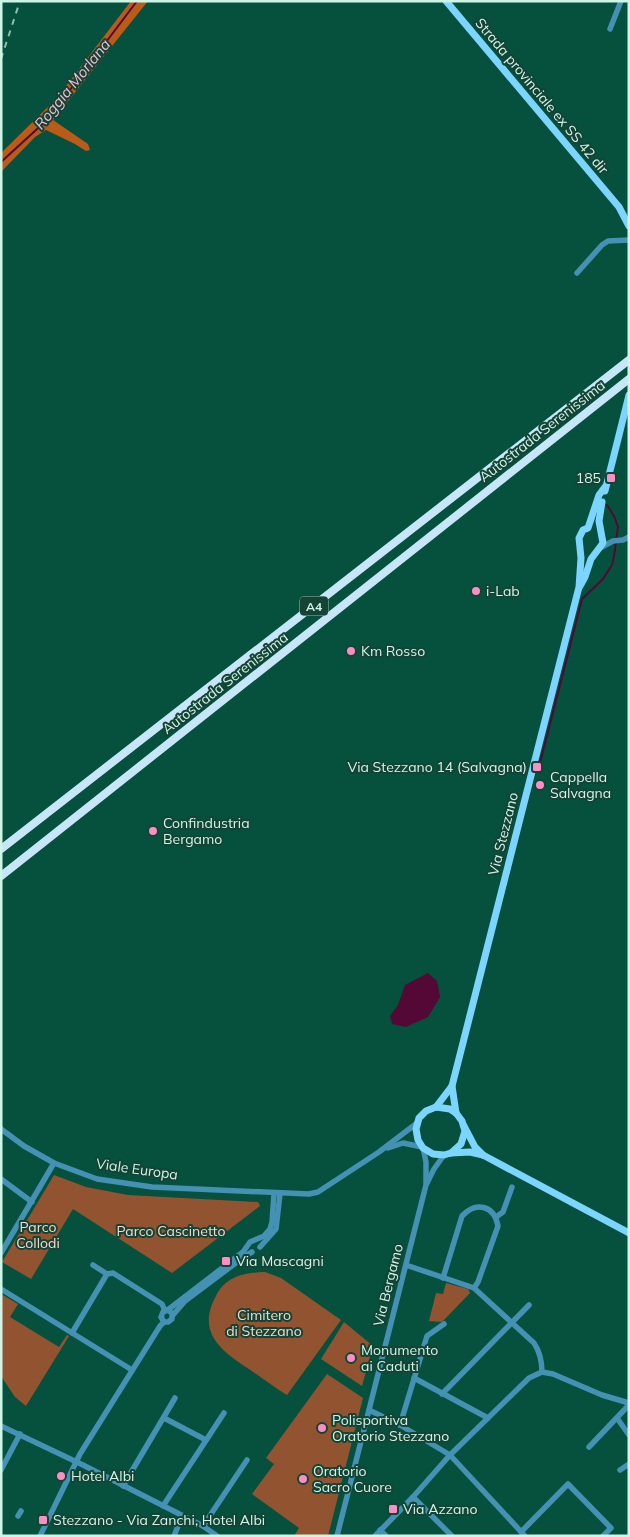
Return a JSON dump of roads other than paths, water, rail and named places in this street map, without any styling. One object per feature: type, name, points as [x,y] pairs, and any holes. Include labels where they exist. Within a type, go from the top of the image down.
[{"type":"highway","name":"Autostrada Serenissima","points":[[1,850],[627,361]]},
{"type":"highway","name":"Autostrada Serenissima","points":[[1,876],[629,378]]},
{"type":"main road","name":"Strada provinciale ex SS 42 dir","points":[[446,1],[619,207],[629,226]]},
{"type":"main road","name":"Strada provinciale ex SS 42 dir","points":[[619,207],[629,213]]},
{"type":"main road","name":"Via Stezzano","points":[[579,587],[585,577],[591,559],[600,548],[603,540],[599,511],[629,395]]},
{"type":"main road","name":"Via Stezzano","points":[[483,1155],[475,1146],[456,1113],[452,1086],[579,587],[580,534],[588,528],[599,495],[605,487]]},
{"type":"main road","points":[[588,528],[595,528],[601,533]]},
{"type":"main road","points":[[579,542],[581,547],[589,552],[594,552],[600,548]]},
{"type":"main road","name":"Via Stezzano","points":[[417,1123],[426,1111],[436,1107],[452,1086]]},
{"type":"main road","points":[[436,1107],[450,1108],[456,1113]]},
{"type":"main road","points":[[417,1123],[416,1135],[422,1148],[433,1154],[447,1154],[458,1148],[463,1140],[464,1126]]},
{"type":"main road","name":"Via Stezzano","points":[[447,1154],[470,1152],[483,1155],[629,1233]]},
{"type":"street","points":[[610,29],[621,1]]},
{"type":"street","points":[[578,273],[602,245],[608,241],[629,240]]},
{"type":"street","points":[[601,533],[614,540],[623,540],[629,537]]},
{"type":"street","points":[[600,548],[614,540]]},
{"type":"street","name":"Viale Europa","points":[[1,1129],[24,1146],[54,1163],[97,1178],[152,1187],[309,1194],[318,1192],[381,1150],[417,1123]]},
{"type":"street","points":[[381,1150],[403,1143],[422,1148]]},
{"type":"street","name":"Via Bergamo","points":[[422,1148],[426,1162],[426,1185]]},
{"type":"street","name":"Via Bergamo","points":[[337,1536],[426,1185],[434,1169],[447,1154]]},
{"type":"street","points":[[1,1253],[54,1163]]},
{"type":"street","points":[[1,1179],[32,1202]]},
{"type":"street","points":[[496,1217],[503,1212],[512,1187]]},
{"type":"street","points":[[164,1322],[161,1317],[165,1309],[242,1252],[250,1242],[264,1236],[272,1226],[277,1194]]},
{"type":"street","points":[[40,1536],[76,1461],[164,1322],[171,1320],[185,1301],[245,1256],[252,1252],[257,1252],[276,1229],[277,1194]]},
{"type":"street","points":[[443,1278],[462,1216],[469,1209],[477,1207],[486,1208],[496,1217],[498,1226],[478,1282],[474,1288]]},
{"type":"street","points":[[254,1241],[259,1243],[260,1247]]},
{"type":"street","points":[[248,1246],[248,1250],[252,1252]]},
{"type":"street","points":[[406,1264],[474,1288],[538,1349],[542,1363],[542,1372]]},
{"type":"street","points":[[93,1265],[107,1274],[113,1273],[173,1315]]},
{"type":"street","points":[[72,1333],[107,1274]]},
{"type":"street","points":[[1,1289],[132,1370]]},
{"type":"street","points":[[442,1394],[529,1305]]},
{"type":"street","points":[[400,1425],[427,1336],[444,1324]]},
{"type":"street","points":[[375,1536],[450,1455],[529,1378],[542,1372],[553,1374],[602,1395],[628,1403],[627,1407],[589,1447]]},
{"type":"street","points":[[414,1378],[488,1418]]},
{"type":"street","points":[[123,1486],[175,1398]]},
{"type":"street","points":[[369,1410],[400,1425],[450,1455],[523,1534],[568,1484],[611,1528],[603,1536]]},
{"type":"street","points":[[163,1506],[224,1413]]},
{"type":"street","points":[[164,1418],[206,1440]]},
{"type":"street","points":[[617,1418],[629,1435]]},
{"type":"street","points":[[1,1426],[76,1461],[203,1526],[216,1536]]},
{"type":"street","points":[[1,1470],[20,1434]]},
{"type":"street","points":[[203,1526],[247,1460]]},
{"type":"street","points":[[620,1470],[629,1464]]},
{"type":"street","points":[[412,1497],[452,1536]]},
{"type":"street","points":[[174,1536],[182,1516]]},
{"type":"street","points":[[380,1530],[386,1536]]},
{"type":"waterway","name":"Roggia Morlana","points":[[1,162],[48,119],[137,1]]},
{"type":"waterway","points":[[539,767],[582,599],[603,579],[612,565],[618,527],[607,505]]},
{"type":"railway","points":[[1,59],[20,1]]},
{"type":"place","name":"185","points":[[611,478]]},
{"type":"place","name":"i-Lab","points":[[476,591]]},
{"type":"place","name":"Km Rosso","points":[[351,651]]},
{"type":"place","name":"Via Stezzano 14 (Salvagna)","points":[[537,767]]},
{"type":"place","name":"Cappella Salvagna","points":[[540,785]]},
{"type":"place","name":"Confindustria Bergamo","points":[[153,831]]},
{"type":"place","name":"Via Mascagni","points":[[226,1261]]},
{"type":"place","name":"Monumento ai Caduti","points":[[351,1358]]},
{"type":"place","name":"Polisportiva Oratorio Stezzano","points":[[322,1428]]},
{"type":"place","name":"Hotel Albi","points":[[61,1476]]},
{"type":"place","name":"Oratorio Sacro Cuore","points":[[303,1479]]},
{"type":"place","name":"Via Azzano","points":[[393,1509]]},
{"type":"place","name":"Stezzano - Via Zanchi, Hotel Albi","points":[[43,1520]]},
{"type":"park label","name":"Parco Cascinetto","points":[[171,1231]]},
{"type":"park label","name":"Parco Collodi","points":[[38,1236]]},
{"type":"park label","name":"Cimitero di Stezzano","points":[[264,1324]]}]
